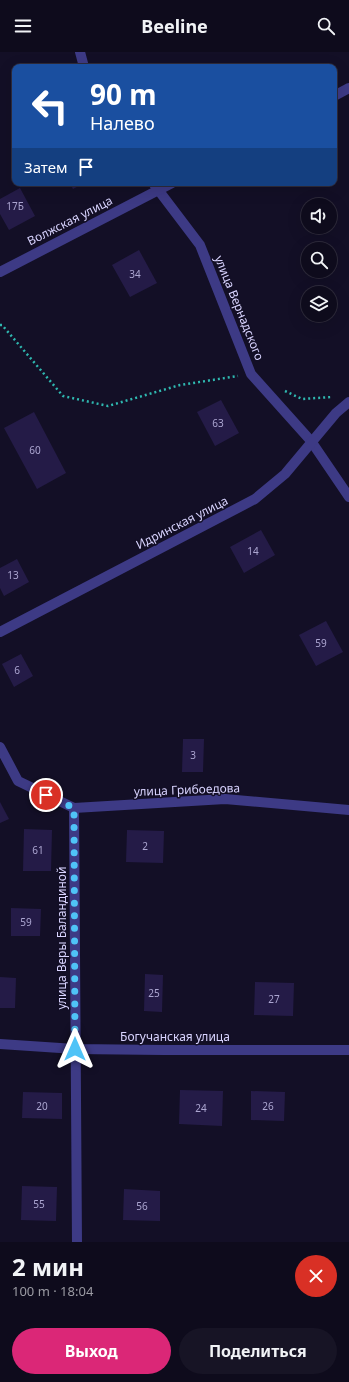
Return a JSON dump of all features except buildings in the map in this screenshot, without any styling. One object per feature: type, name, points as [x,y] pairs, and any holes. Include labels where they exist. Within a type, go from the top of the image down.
[{"type":"street","points":[[80,52],[83,64]]},
{"type":"street","points":[[337,94],[349,88]]},
{"type":"street","name":"Волжская улица","points":[[0,272],[155,187]]},
{"type":"street","name":"улица Вернадского","points":[[155,187],[200,245],[251,374],[312,441],[349,497]]},
{"type":"street","name":"Идринская улица","points":[[0,632],[255,499],[285,474],[336,413],[349,402]]},
{"type":"street","points":[[0,747],[18,781],[74,808]]},
{"type":"street","name":"улица Грибоедова","points":[[74,808],[225,799],[349,810]]},
{"type":"street","name":"улица Веры Баландиной","points":[[74,808],[77,1242]]},
{"type":"street","name":"Богучанская улица","points":[[0,1044],[75,1049],[349,1050]]},
{"type":"path","points":[[0,325],[2,325],[63,396],[108,406],[180,385],[251,374]]},
{"type":"path","points":[[283,389],[302,399],[333,397]]},
{"type":"route","points":[[46,795],[74,808],[75,1049]]}]
